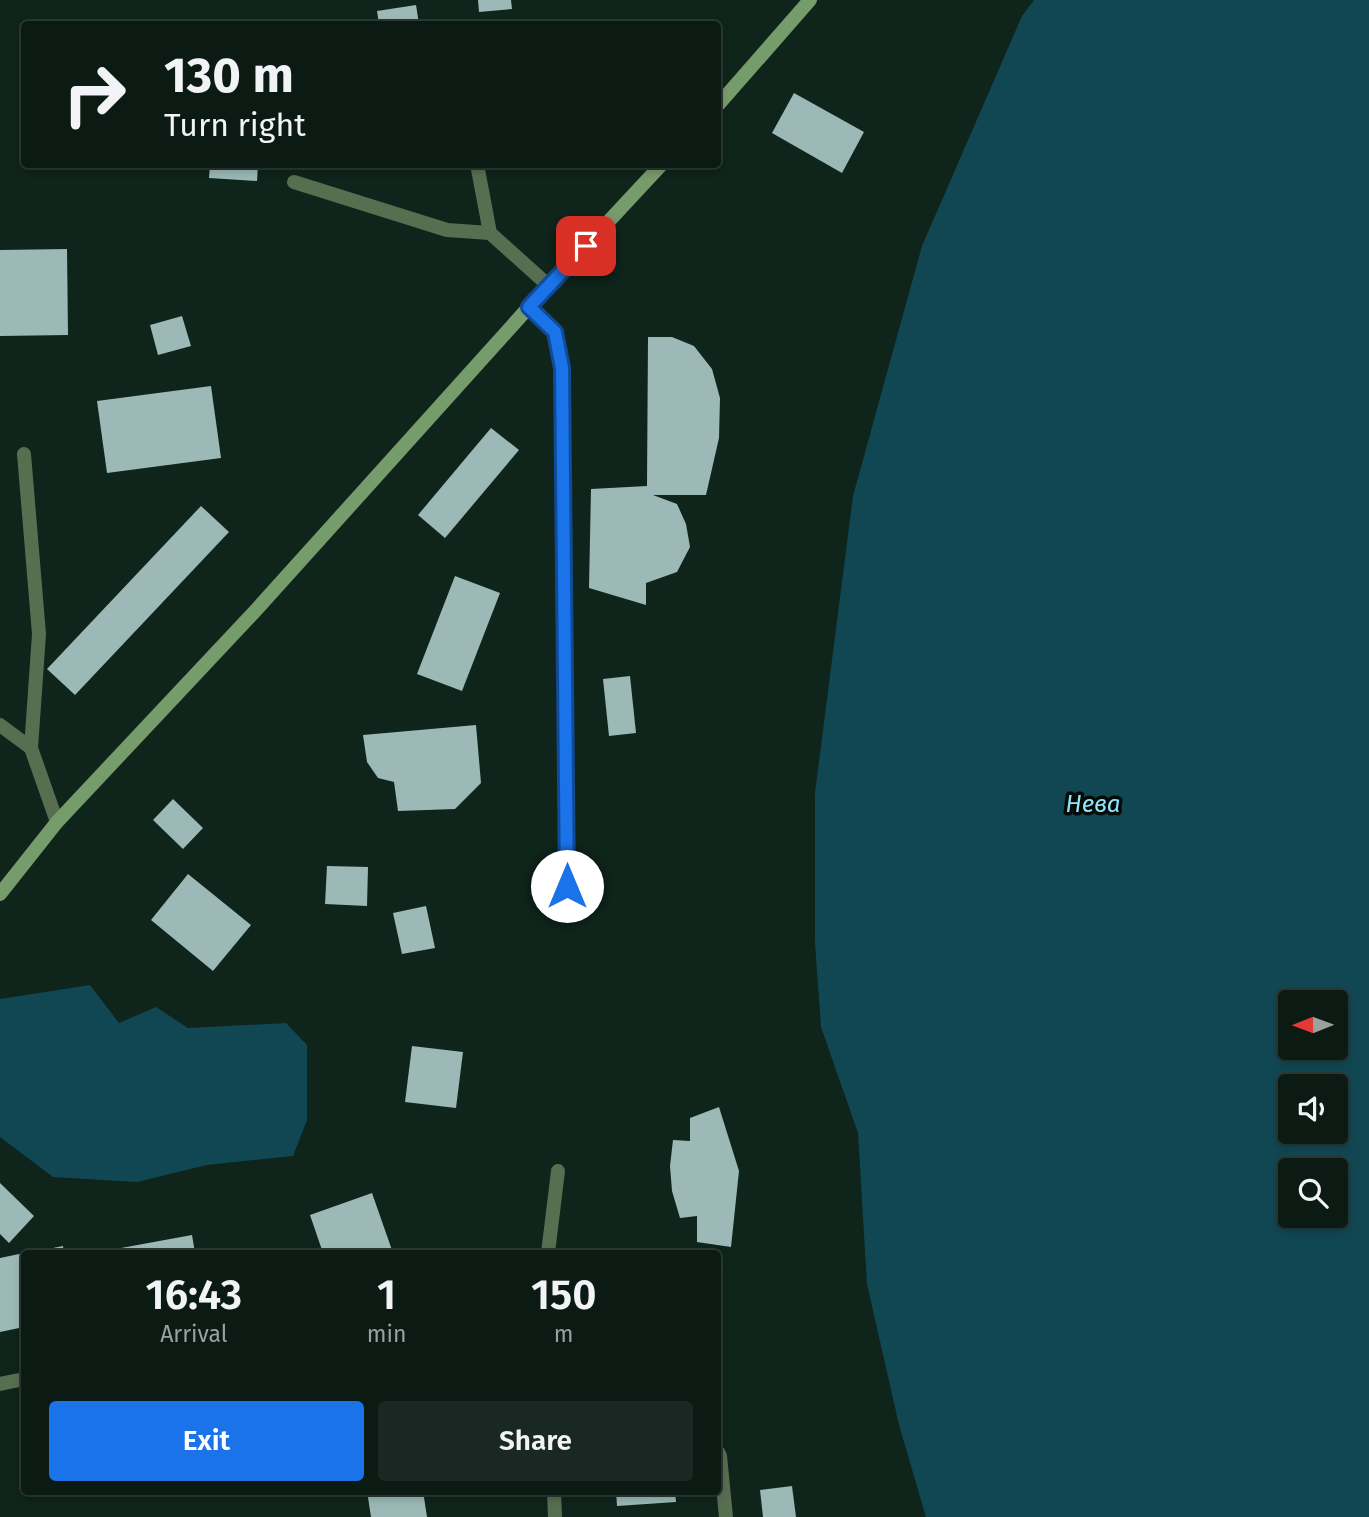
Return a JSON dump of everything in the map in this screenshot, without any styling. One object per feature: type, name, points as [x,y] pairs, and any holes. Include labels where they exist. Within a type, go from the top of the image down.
[{"type":"main road","points":[[721,102],[810,0]]},
{"type":"main road","points":[[0,894],[57,822],[257,609],[658,168]]},
{"type":"street","points":[[478,168],[490,233],[549,286]]},
{"type":"street","points":[[294,182],[447,230],[490,233]]},
{"type":"street","points":[[529,307],[555,332],[562,368],[567,886]]},
{"type":"street","points":[[24,454],[39,634],[31,748],[57,822]]},
{"type":"street","points":[[0,725],[31,748]]},
{"type":"street","points":[[548,1250],[558,1171]]},
{"type":"street","points":[[0,1384],[21,1380]]},
{"type":"street","points":[[721,1466],[726,1517]]},
{"type":"street","points":[[554,1495],[555,1517]]},
{"type":"water","name":"Нева","points":[[1034,0],[1369,0],[1369,1517],[926,1517],[899,1425],[867,1284],[858,1133],[821,1027],[815,943],[815,793],[853,496],[922,246],[1022,16]]},
{"type":"water","points":[[90,985],[119,1023],[156,1007],[188,1028],[286,1023],[307,1045],[307,1120],[293,1156],[207,1165],[137,1182],[53,1177],[0,1137],[0,999]]},
{"type":"building","points":[[478,0],[511,0],[512,9],[479,12]]},
{"type":"building","points":[[416,5],[419,21],[379,21],[377,11]]},
{"type":"building","points":[[794,93],[864,132],[842,173],[772,133]]},
{"type":"building","points":[[210,168],[258,168],[257,181],[209,178]]},
{"type":"building","points":[[67,249],[68,335],[0,336],[0,250]]},
{"type":"building","points":[[182,316],[191,346],[158,355],[150,325]]},
{"type":"building","points":[[648,337],[672,337],[694,346],[712,369],[720,398],[719,438],[706,495],[653,495],[677,504],[686,524],[690,547],[677,572],[646,583],[646,605],[589,588],[591,489],[647,486]]},
{"type":"building","points":[[211,386],[221,458],[107,473],[97,401]]},
{"type":"building","points":[[491,428],[519,450],[445,538],[418,515]]},
{"type":"building","points":[[201,506],[229,532],[75,695],[47,669]]},
{"type":"building","points":[[455,576],[500,593],[462,691],[417,674]]},
{"type":"building","points":[[630,676],[636,733],[609,736],[603,679]]},
{"type":"building","points":[[476,725],[481,783],[455,809],[398,811],[394,782],[378,778],[367,762],[363,735]]},
{"type":"building","points":[[173,799],[203,828],[183,849],[153,820]]},
{"type":"building","points":[[327,866],[368,867],[367,906],[325,904]]},
{"type":"building","points":[[188,874],[251,925],[213,971],[151,920]]},
{"type":"building","points":[[426,906],[435,948],[402,954],[393,913]]},
{"type":"building","points":[[412,1046],[463,1052],[456,1108],[405,1102]]},
{"type":"building","points":[[719,1107],[739,1171],[731,1247],[697,1242],[697,1216],[680,1218],[672,1191],[670,1166],[673,1140],[690,1141],[690,1118]]},
{"type":"building","points":[[0,1183],[34,1216],[9,1243],[0,1234]]},
{"type":"building","points":[[372,1193],[392,1250],[322,1250],[310,1215]]},
{"type":"building","points":[[192,1235],[194,1250],[121,1250]]},
{"type":"building","points":[[63,1246],[64,1250],[43,1250]]},
{"type":"building","points":[[21,1254],[21,1328],[0,1332],[0,1258]]},
{"type":"building","points":[[792,1486],[796,1517],[763,1517],[760,1490]]},
{"type":"building","points":[[368,1495],[424,1495],[427,1517],[371,1517]]},
{"type":"building","points":[[616,1495],[675,1495],[676,1502],[617,1506]]},
{"type":"route","points":[[567,886],[562,368],[555,332],[529,307],[586,246]]}]
